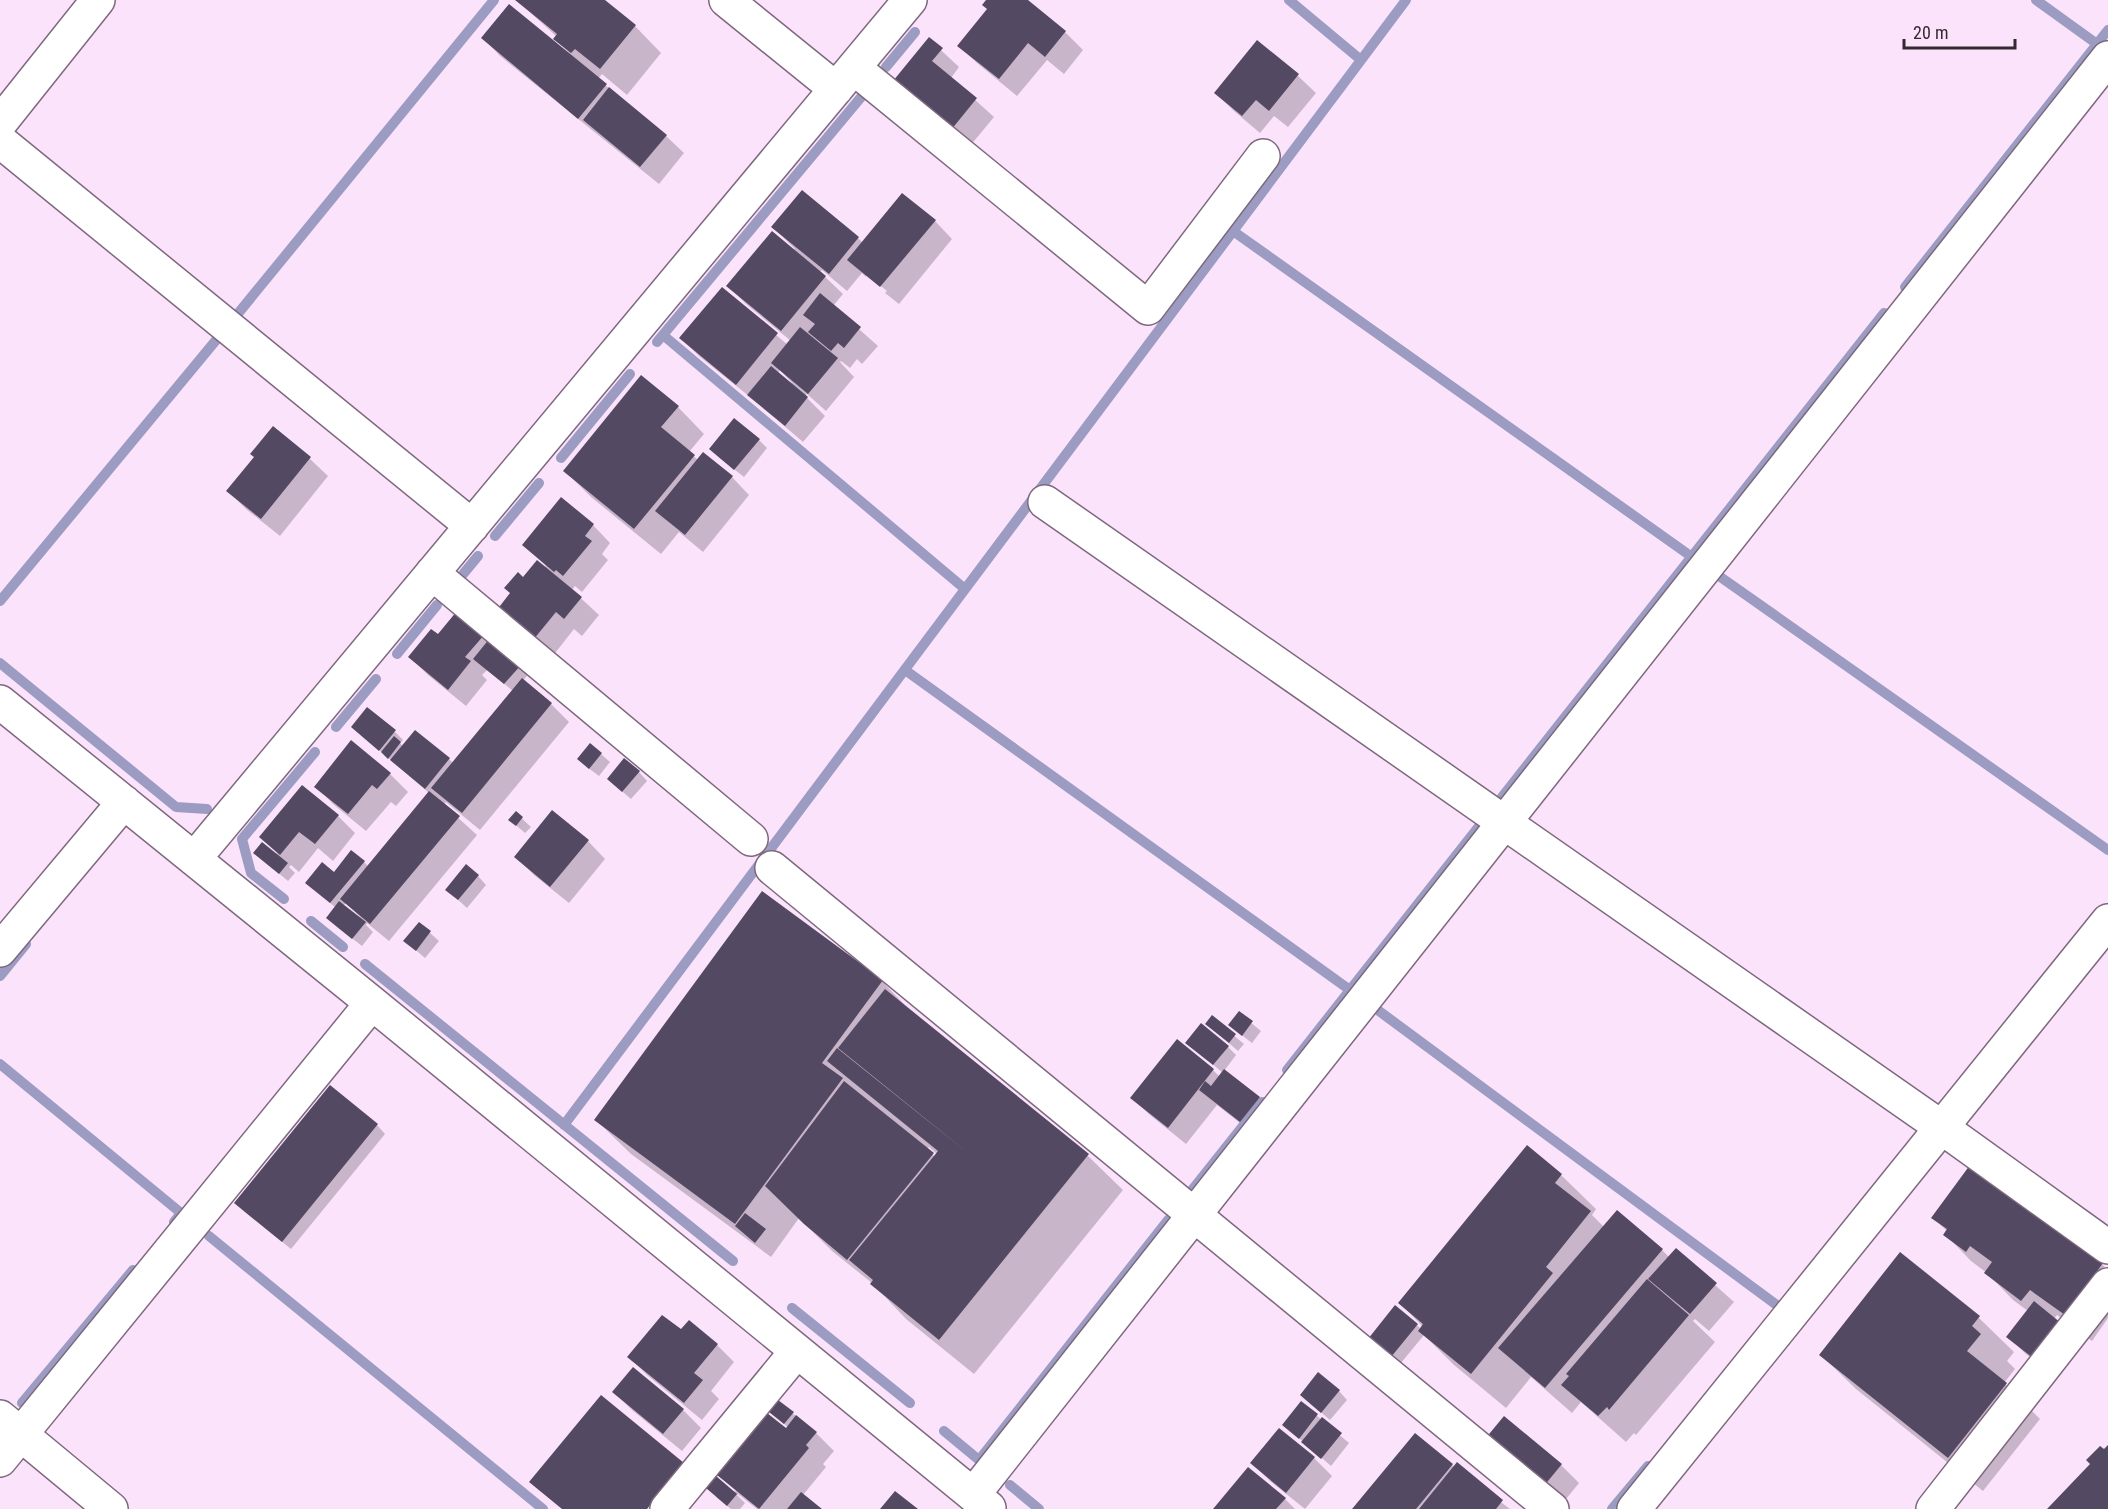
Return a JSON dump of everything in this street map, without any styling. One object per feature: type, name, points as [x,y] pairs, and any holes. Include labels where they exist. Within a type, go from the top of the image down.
[{"type":"street","points":[[0,123],[98,0]]},
{"type":"street","points":[[726,0],[845,78],[1148,308],[1263,156]]},
{"type":"street","points":[[194,859],[910,0]]},
{"type":"street","points":[[0,702],[982,1502],[1194,1215],[2108,58]]},
{"type":"street","points":[[0,141],[472,526]]},
{"type":"street","points":[[1045,502],[2108,1246]]},
{"type":"street","points":[[432,573],[750,839]]},
{"type":"street","points":[[0,950],[124,802]]},
{"type":"street","points":[[772,868],[1552,1509]]},
{"type":"street","points":[[1634,1509],[2108,921]]},
{"type":"street","points":[[0,1460],[10,1426],[372,1003]]},
{"type":"street","points":[[1933,1509],[2108,1285]]},
{"type":"street","points":[[667,1509],[797,1351]]},
{"type":"street","points":[[10,1426],[111,1509]]},
{"type":"building","points":[[515,0],[605,0],[636,25],[600,69],[575,49],[571,53],[553,39],[557,34]]},
{"type":"building","points":[[986,0],[1028,0],[1066,31],[1045,57],[1028,43],[999,79],[957,46],[987,9],[982,5]]},
{"type":"building","points":[[509,4],[607,84],[578,119],[481,38]]},
{"type":"building","points":[[929,37],[943,48],[932,61],[977,98],[951,130],[893,81]]},
{"type":"building","points":[[1257,40],[1299,74],[1269,111],[1256,100],[1242,116],[1214,93]]},
{"type":"building","points":[[609,87],[667,135],[640,167],[583,120]]},
{"type":"building","points":[[802,190],[859,237],[829,274],[771,227]]},
{"type":"building","points":[[902,193],[936,220],[880,287],[847,260]]},
{"type":"building","points":[[772,231],[826,276],[781,331],[726,286]]},
{"type":"building","points":[[722,287],[778,333],[736,385],[679,338]]},
{"type":"building","points":[[820,293],[861,327],[844,348],[838,343],[831,351],[808,332],[815,324],[803,315]]},
{"type":"building","points":[[800,327],[838,358],[808,394],[771,363]]},
{"type":"building","points":[[771,366],[808,397],[785,426],[747,395]]},
{"type":"building","points":[[641,375],[679,406],[661,427],[695,455],[634,529],[563,471]]},
{"type":"building","points":[[734,418],[760,439],[734,470],[709,449]]},
{"type":"building","points":[[273,426],[311,457],[261,519],[226,491],[254,457],[250,454]]},
{"type":"building","points":[[703,452],[733,476],[685,535],[655,511]]},
{"type":"building","points":[[561,497],[594,524],[585,536],[592,541],[563,576],[556,570],[554,572],[522,545]]},
{"type":"building","points":[[537,560],[582,597],[564,619],[556,612],[529,645],[493,615],[510,593],[504,588],[518,572],[523,577]]},
{"type":"building","points":[[457,611],[485,634],[465,657],[471,661],[448,690],[408,657],[431,629],[438,634]]},
{"type":"building","points":[[490,638],[522,664],[504,684],[473,659]]},
{"type":"building","points":[[522,678],[552,703],[462,813],[431,788]]},
{"type":"building","points":[[367,707],[396,730],[379,751],[351,727]]},
{"type":"building","points":[[415,730],[450,758],[425,789],[390,760]]},
{"type":"building","points":[[394,736],[401,742],[388,759],[381,752]]},
{"type":"building","points":[[351,740],[391,773],[377,789],[372,785],[348,814],[314,787]]},
{"type":"building","points":[[590,743],[602,753],[589,769],[577,759]]},
{"type":"building","points":[[624,758],[640,771],[622,792],[607,779]]},
{"type":"building","points":[[302,785],[339,815],[315,844],[299,832],[280,855],[259,837]]},
{"type":"building","points":[[429,791],[460,816],[370,924],[340,899]]},
{"type":"building","points":[[552,810],[589,840],[550,887],[514,857]]},
{"type":"building","points":[[516,811],[523,817],[516,826],[508,820]]},
{"type":"building","points":[[262,842],[288,863],[279,874],[253,853]]},
{"type":"building","points":[[351,850],[365,861],[330,903],[305,883],[322,862],[334,872]]},
{"type":"building","points":[[466,864],[479,875],[458,900],[445,890]]},
{"type":"building","points":[[762,891],[883,980],[822,1063],[843,1078],[735,1224],[594,1120]]},
{"type":"building","points":[[339,901],[366,922],[352,939],[326,918]]},
{"type":"building","points":[[419,922],[431,931],[416,951],[403,941]]},
{"type":"building","points":[[885,989],[1089,1154],[939,1340],[870,1284],[873,1280],[849,1260],[938,1151],[827,1061],[837,1048],[973,1157],[838,1048]]},
{"type":"building","points":[[1239,1011],[1253,1021],[1242,1036],[1228,1025]]},
{"type":"building","points":[[1212,1015],[1236,1034],[1229,1043],[1205,1024]]},
{"type":"building","points":[[1201,1023],[1229,1046],[1213,1065],[1185,1043]]},
{"type":"building","points":[[1177,1039],[1214,1069],[1168,1128],[1130,1098]]},
{"type":"building","points":[[1224,1069],[1260,1097],[1240,1122],[1199,1090],[1205,1081],[1211,1086]]},
{"type":"building","points":[[844,1081],[934,1153],[847,1260],[804,1224],[765,1186]]},
{"type":"building","points":[[330,1085],[378,1124],[282,1242],[234,1203]]},
{"type":"building","points":[[1527,1145],[1562,1174],[1555,1183],[1591,1211],[1546,1267],[1553,1273],[1471,1374],[1418,1331],[1423,1324],[1398,1303]]},
{"type":"building","points":[[1970,1165],[2103,1263],[2065,1315],[2030,1290],[2021,1301],[1984,1273],[1992,1262],[1970,1246],[1966,1252],[1943,1235],[1947,1229],[1931,1218]]},
{"type":"building","points":[[1617,1210],[1663,1249],[1545,1388],[1498,1348]]},
{"type":"building","points":[[745,1213],[766,1229],[755,1243],[735,1226]]},
{"type":"building","points":[[1676,1248],[1717,1283],[1690,1314],[1648,1279]]},
{"type":"building","points":[[1900,1252],[1980,1316],[1972,1326],[1981,1334],[1967,1351],[2007,1383],[1948,1458],[1819,1355]]},
{"type":"building","points":[[1647,1279],[1689,1315],[1609,1410],[1607,1407],[1598,1416],[1561,1385],[1569,1376],[1566,1374]]},
{"type":"building","points":[[2034,1301],[2061,1323],[2033,1358],[2006,1337]]},
{"type":"building","points":[[1395,1305],[1418,1324],[1387,1362],[1364,1344]]},
{"type":"building","points":[[662,1315],[681,1329],[689,1320],[718,1344],[694,1373],[703,1380],[684,1403],[627,1357]]},
{"type":"building","points":[[633,1367],[684,1409],[663,1434],[612,1392]]},
{"type":"building","points":[[1318,1372],[1340,1390],[1321,1413],[1300,1395]]},
{"type":"building","points":[[601,1395],[684,1463],[647,1509],[562,1509],[529,1482]]},
{"type":"building","points":[[778,1400],[794,1412],[784,1424],[769,1412]]},
{"type":"building","points":[[1301,1401],[1318,1414],[1299,1439],[1282,1425]]},
{"type":"building","points":[[767,1413],[786,1428],[796,1415],[817,1432],[806,1445],[809,1448],[759,1509],[717,1475]]},
{"type":"building","points":[[1504,1416],[1562,1464],[1543,1487],[1485,1439]]},
{"type":"building","points":[[1322,1417],[1342,1433],[1321,1459],[1301,1442]]},
{"type":"building","points":[[1279,1428],[1315,1457],[1286,1493],[1250,1463]]},
{"type":"building","points":[[1415,1433],[1453,1464],[1416,1509],[1352,1509]]},
{"type":"building","points":[[2108,1445],[2108,1509],[2047,1509],[2090,1464],[2086,1460],[2100,1446],[2104,1449]]},
{"type":"building","points":[[1457,1462],[1503,1500],[1496,1509],[1419,1509]]},
{"type":"building","points":[[1248,1467],[1286,1498],[1276,1509],[1213,1509]]},
{"type":"building","points":[[716,1476],[737,1494],[727,1506],[706,1488]]},
{"type":"building","points":[[895,1491],[918,1509],[880,1509]]},
{"type":"building","points":[[801,1492],[822,1509],[787,1509]]},
{"type":"waterway","points":[[236,316],[494,0]]},
{"type":"waterway","points":[[1289,0],[1361,60]]},
{"type":"waterway","points":[[564,1125],[1406,0]]},
{"type":"waterway","points":[[2036,0],[2097,44]]},
{"type":"waterway","points":[[1905,287],[2108,30]]},
{"type":"waterway","points":[[886,67],[915,32]]},
{"type":"waterway","points":[[657,342],[862,96]]},
{"type":"waterway","points":[[1233,231],[1692,557]]},
{"type":"waterway","points":[[1502,797],[1884,313]]},
{"type":"waterway","points":[[663,335],[965,589]]},
{"type":"waterway","points":[[0,601],[217,339]]},
{"type":"waterway","points":[[561,458],[630,374]]},
{"type":"waterway","points":[[495,536],[539,483]]},
{"type":"waterway","points":[[459,579],[478,556]]},
{"type":"waterway","points":[[1719,576],[2108,850]]},
{"type":"waterway","points":[[397,654],[437,605]]},
{"type":"waterway","points":[[0,663],[176,807],[207,809]]},
{"type":"waterway","points":[[905,670],[1350,990]]},
{"type":"waterway","points":[[336,727],[376,679]]},
{"type":"waterway","points":[[284,899],[251,873],[242,839],[315,752]]},
{"type":"waterway","points":[[1287,1070],[1480,825]]},
{"type":"waterway","points":[[311,921],[343,947]]},
{"type":"waterway","points":[[0,976],[26,944]]},
{"type":"waterway","points":[[365,964],[733,1261]]},
{"type":"waterway","points":[[1379,1011],[1778,1306]]},
{"type":"waterway","points":[[0,1064],[181,1213],[174,1222]]},
{"type":"waterway","points":[[1192,1190],[1262,1102]]},
{"type":"waterway","points":[[944,1431],[979,1460],[1168,1220]]},
{"type":"waterway","points":[[209,1236],[543,1509]]},
{"type":"waterway","points":[[22,1403],[133,1270]]},
{"type":"waterway","points":[[792,1308],[910,1403]]},
{"type":"waterway","points":[[1612,1509],[1648,1466]]},
{"type":"waterway","points":[[1010,1485],[1039,1509]]}]
